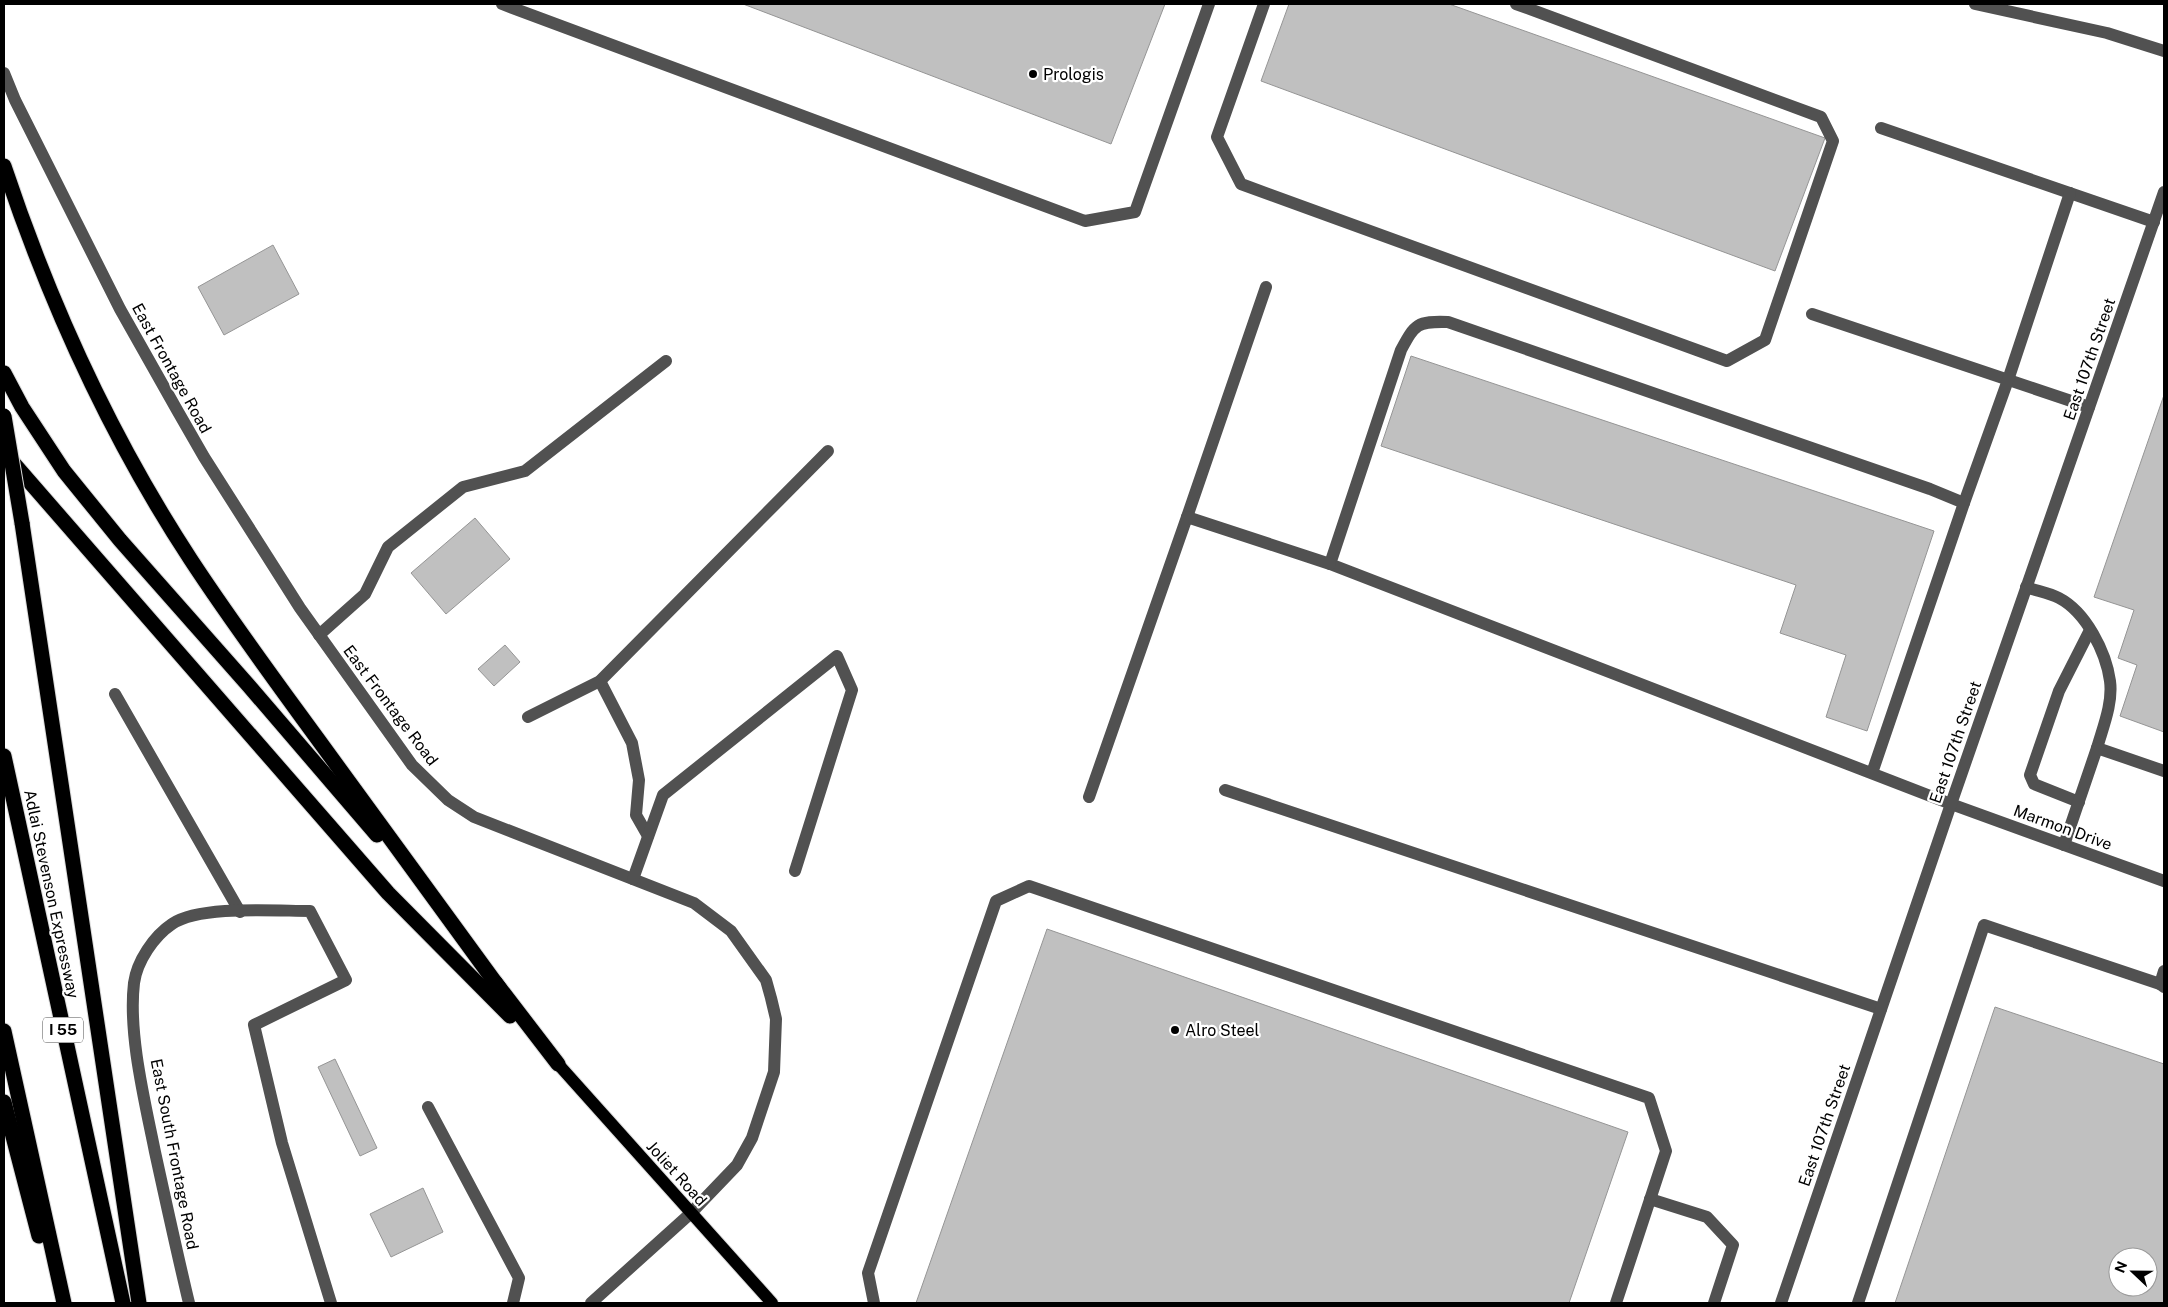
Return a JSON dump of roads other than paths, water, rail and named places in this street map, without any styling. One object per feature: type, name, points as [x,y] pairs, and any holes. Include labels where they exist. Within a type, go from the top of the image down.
[{"type":"highway","points":[[4,166],[34,251],[65,327],[113,425],[190,558],[241,633],[500,989]]},
{"type":"highway","points":[[4,373],[22,407],[70,478],[120,540],[249,686],[407,870],[558,1064]]},
{"type":"highway","points":[[4,416],[88,952],[139,1303]]},
{"type":"highway","points":[[4,452],[388,893],[558,1064]]},
{"type":"highway","name":"Adlai Stevenson Expressway","points":[[4,756],[123,1303]]},
{"type":"highway","points":[[4,1031],[64,1303]]},
{"type":"highway","points":[[4,1102],[57,1303]]},
{"type":"main road","name":"Joliet Road","points":[[558,1064],[772,1303]]},
{"type":"street","points":[[502,4],[1085,220],[1135,212],[1209,4]]},
{"type":"street","points":[[1264,4],[1217,137],[1241,184],[1728,361],[1766,340],[1833,140],[1821,117],[1516,4]]},
{"type":"street","points":[[1976,4],[2107,33],[2164,50]]},
{"type":"street","name":"East Frontage Road","points":[[4,74],[14,100],[120,309],[208,464],[319,635],[412,765],[448,800],[474,817],[694,903],[732,931],[766,980],[776,1019],[774,1072],[752,1138],[737,1165],[691,1213]]},
{"type":"street","points":[[1881,128],[2154,222]]},
{"type":"street","name":"East 107th Street","points":[[1781,1303],[1951,804],[2164,192]]},
{"type":"street","points":[[1872,773],[2008,380],[2070,194]]},
{"type":"street","points":[[1089,797],[1266,288]]},
{"type":"street","points":[[1812,314],[2089,407]]},
{"type":"street","points":[[1330,564],[1401,350],[1413,328],[1428,321],[1448,322],[1930,489],[1964,504]]},
{"type":"street","points":[[319,635],[365,594],[388,547],[463,487],[525,471],[666,361]]},
{"type":"street","points":[[528,717],[600,680],[828,451]]},
{"type":"street","name":"Marmon Drive","points":[[1187,517],[1330,564],[1951,804],[2164,881]]},
{"type":"street","points":[[2026,587],[2059,598],[2073,608],[2090,630],[2102,655],[2110,682],[2108,710],[2064,845]]},
{"type":"street","points":[[2079,802],[2034,784],[2030,775],[2059,691],[2090,630]]},
{"type":"street","points":[[633,878],[663,795],[837,656],[852,690],[794,871]]},
{"type":"street","points":[[600,680],[632,742],[639,780],[636,815],[648,836]]},
{"type":"street","points":[[115,694],[240,912]]},
{"type":"street","points":[[2097,748],[2164,771]]},
{"type":"street","points":[[1225,790],[1881,1009]]},
{"type":"street","points":[[874,1303],[868,1273],[996,901],[1029,886],[1649,1098],[1666,1150],[1616,1303]]},
{"type":"street","name":"East South Frontage Road","points":[[189,1303],[144,1098],[134,1021],[134,982],[144,955],[157,937],[172,924],[189,916],[214,912],[310,911],[346,980],[254,1024],[282,1143],[331,1303]]},
{"type":"street","points":[[1858,1303],[1984,925],[2162,985],[2164,970]]},
{"type":"street","points":[[428,1107],[520,1278],[513,1303]]},
{"type":"street","points":[[1650,1198],[1707,1217],[1733,1245],[1714,1303]]},
{"type":"street","points":[[591,1303],[691,1213]]},
{"type":"place","name":"Prologis","points":[[1033,74]]},
{"type":"place","name":"Alro Steel","points":[[1175,1030]]}]
